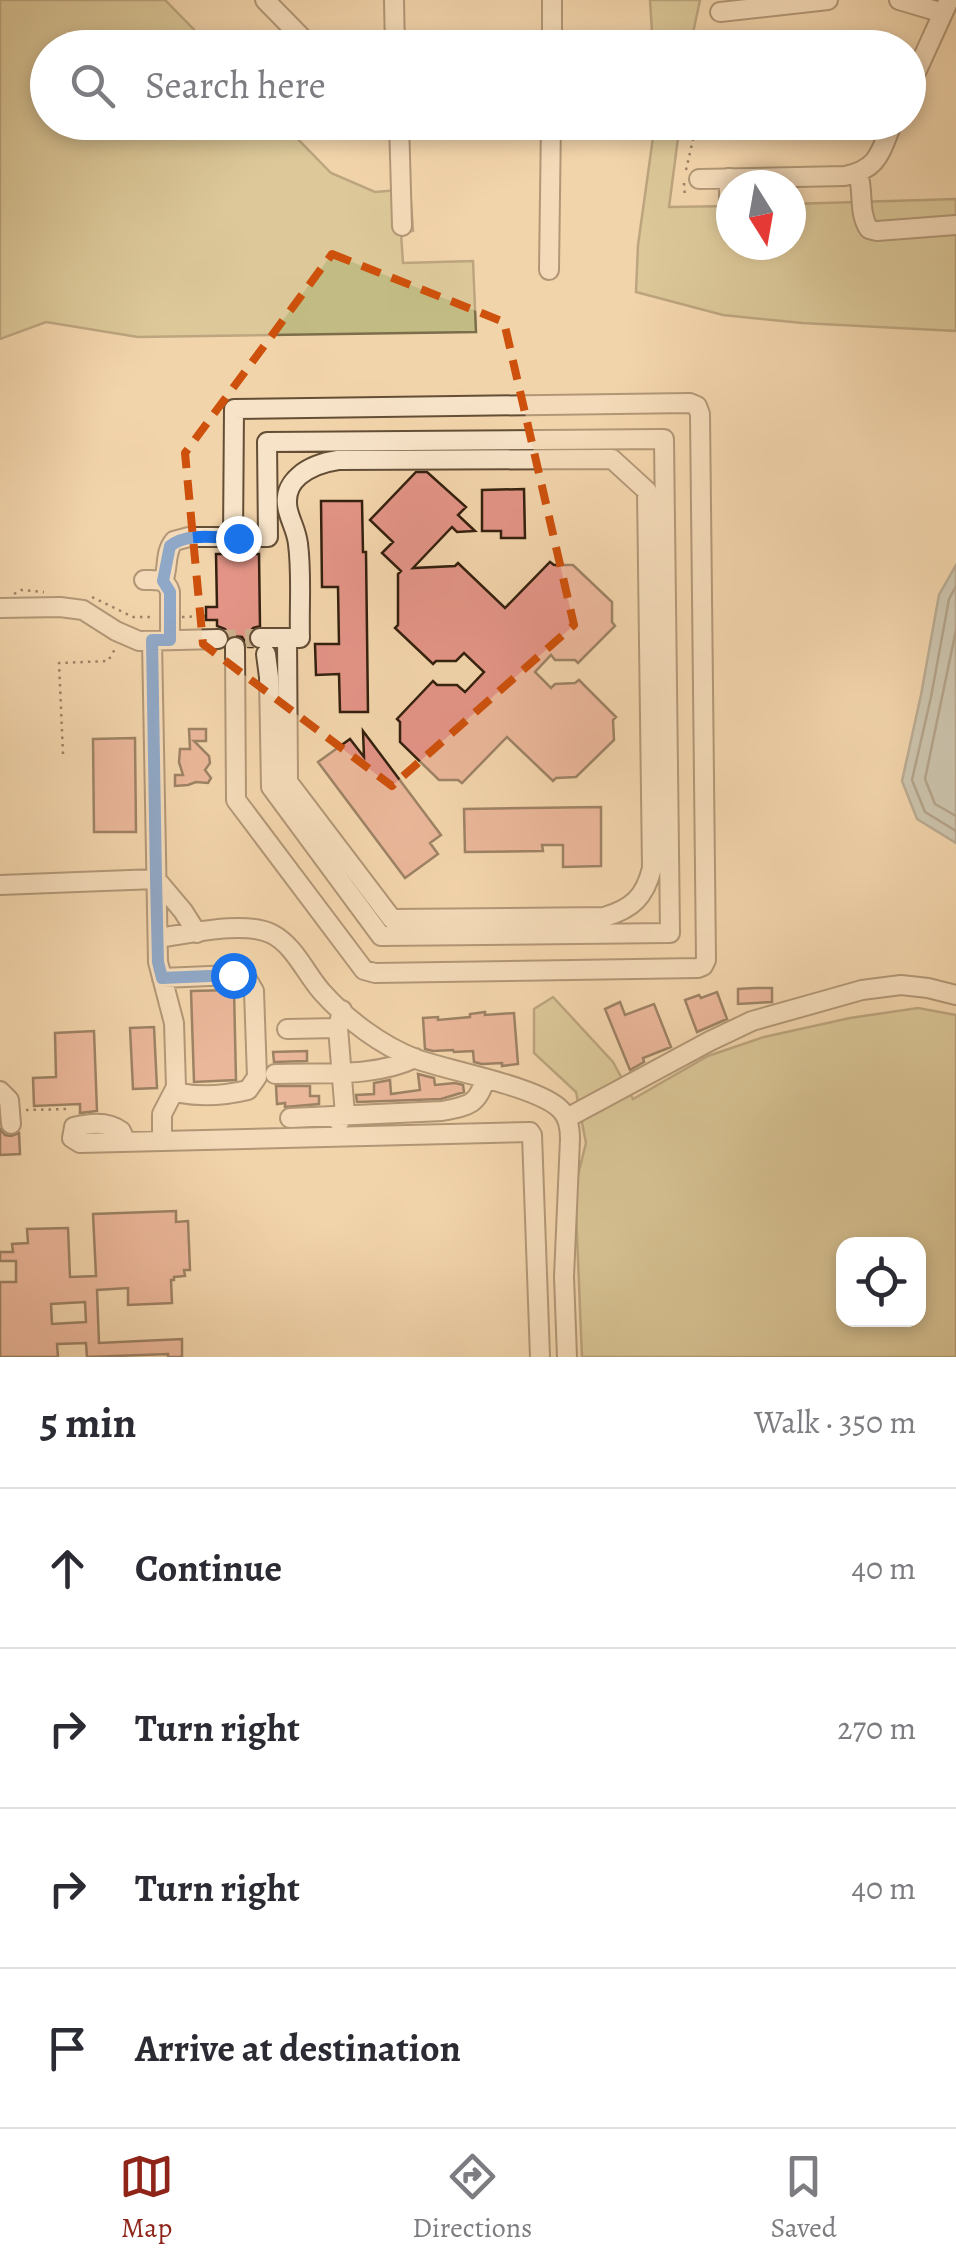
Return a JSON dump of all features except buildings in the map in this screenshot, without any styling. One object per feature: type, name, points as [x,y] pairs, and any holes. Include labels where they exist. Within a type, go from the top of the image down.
[{"type":"street","points":[[266,0],[295,30]]},
{"type":"street","points":[[394,0],[395,30]]},
{"type":"street","points":[[552,0],[552,30]]},
{"type":"street","points":[[720,12],[749,4],[828,0]]},
{"type":"street","points":[[899,0],[946,7],[926,51]]},
{"type":"street","points":[[400,140],[402,226]]},
{"type":"street","points":[[548,270],[550,140]]},
{"type":"street","points":[[806,177],[858,174],[878,158],[886,140]]},
{"type":"street","points":[[858,174],[863,218],[869,229],[877,232],[956,225]]},
{"type":"street","points":[[699,178],[716,178]]},
{"type":"street","points":[[0,608],[83,610],[139,641],[226,643],[236,800],[364,970],[376,973],[704,966],[700,414],[696,406],[690,403],[234,409],[233,538]]},
{"type":"street","points":[[163,581],[174,541],[189,537],[268,537],[267,442],[664,439],[670,933],[381,936],[271,788],[269,677],[263,646],[287,638],[300,638],[298,544],[288,496],[296,477],[314,465],[338,460],[612,459],[646,491],[652,868],[644,893],[626,910],[604,916],[392,919],[288,782],[287,638]]},
{"type":"street","points":[[144,580],[163,581]]},
{"type":"street","points":[[162,978],[233,975],[248,979],[254,991],[257,1077],[248,1090],[189,1095],[180,1093],[176,1086],[174,1023],[162,978],[158,962],[161,640],[170,592],[163,581]]},
{"type":"street","points":[[0,884],[156,879],[184,910],[197,933]]},
{"type":"street","points":[[158,938],[253,928],[272,934],[286,944],[340,1019],[415,1058],[528,1092],[562,1110],[570,1139],[564,1277],[567,1357]]},
{"type":"street","points":[[567,1118],[752,1021],[862,990],[901,985],[956,995]]},
{"type":"street","points":[[287,1030],[340,1019]]},
{"type":"street","points":[[326,1136],[345,1115],[340,1019]]},
{"type":"street","points":[[276,1074],[396,1067],[415,1058]]},
{"type":"street","points":[[290,1118],[460,1108],[476,1100],[485,1079]]},
{"type":"street","points":[[162,1140],[162,1114],[176,1086]]},
{"type":"street","points":[[0,1091],[8,1100],[11,1117]]},
{"type":"street","points":[[126,1142],[530,1132],[540,1357]]},
{"type":"path","points":[[685,197],[684,180],[693,140]]},
{"type":"path","points":[[63,754],[60,663],[108,661],[133,617]]},
{"type":"path","points":[[11,1117],[68,1109]]},
{"type":"highlighted area","points":[[332,254],[504,322],[574,625],[392,786],[203,644],[185,453]]},
{"type":"shaded area","points":[[0,0],[165,0],[194,30],[30,30],[30,140],[299,140],[331,173],[375,192],[410,189],[413,231],[401,233],[403,263],[473,261],[476,332],[138,337],[46,322],[0,339]]},
{"type":"shaded area","points":[[650,0],[700,0],[694,30],[652,30]]},
{"type":"shaded area","points":[[653,140],[678,140],[669,207],[716,206],[716,260],[806,260],[806,204],[956,199],[956,331],[723,315],[636,292],[638,245]]},
{"type":"shaded area","points":[[553,997],[613,1062],[633,1099],[708,1056],[764,1037],[918,1008],[956,1015],[956,1357],[582,1357],[575,1187],[586,1143],[576,1092],[534,1053],[534,1009]]},
{"type":"water","points":[[956,565],[956,843],[917,819],[902,781],[939,595]]},
{"type":"tunnel","points":[[218,639],[260,638]]},
{"type":"route","points":[[233,975],[162,978],[158,962],[152,640],[170,640],[170,592],[163,581],[174,541],[189,537],[238,538]]}]
